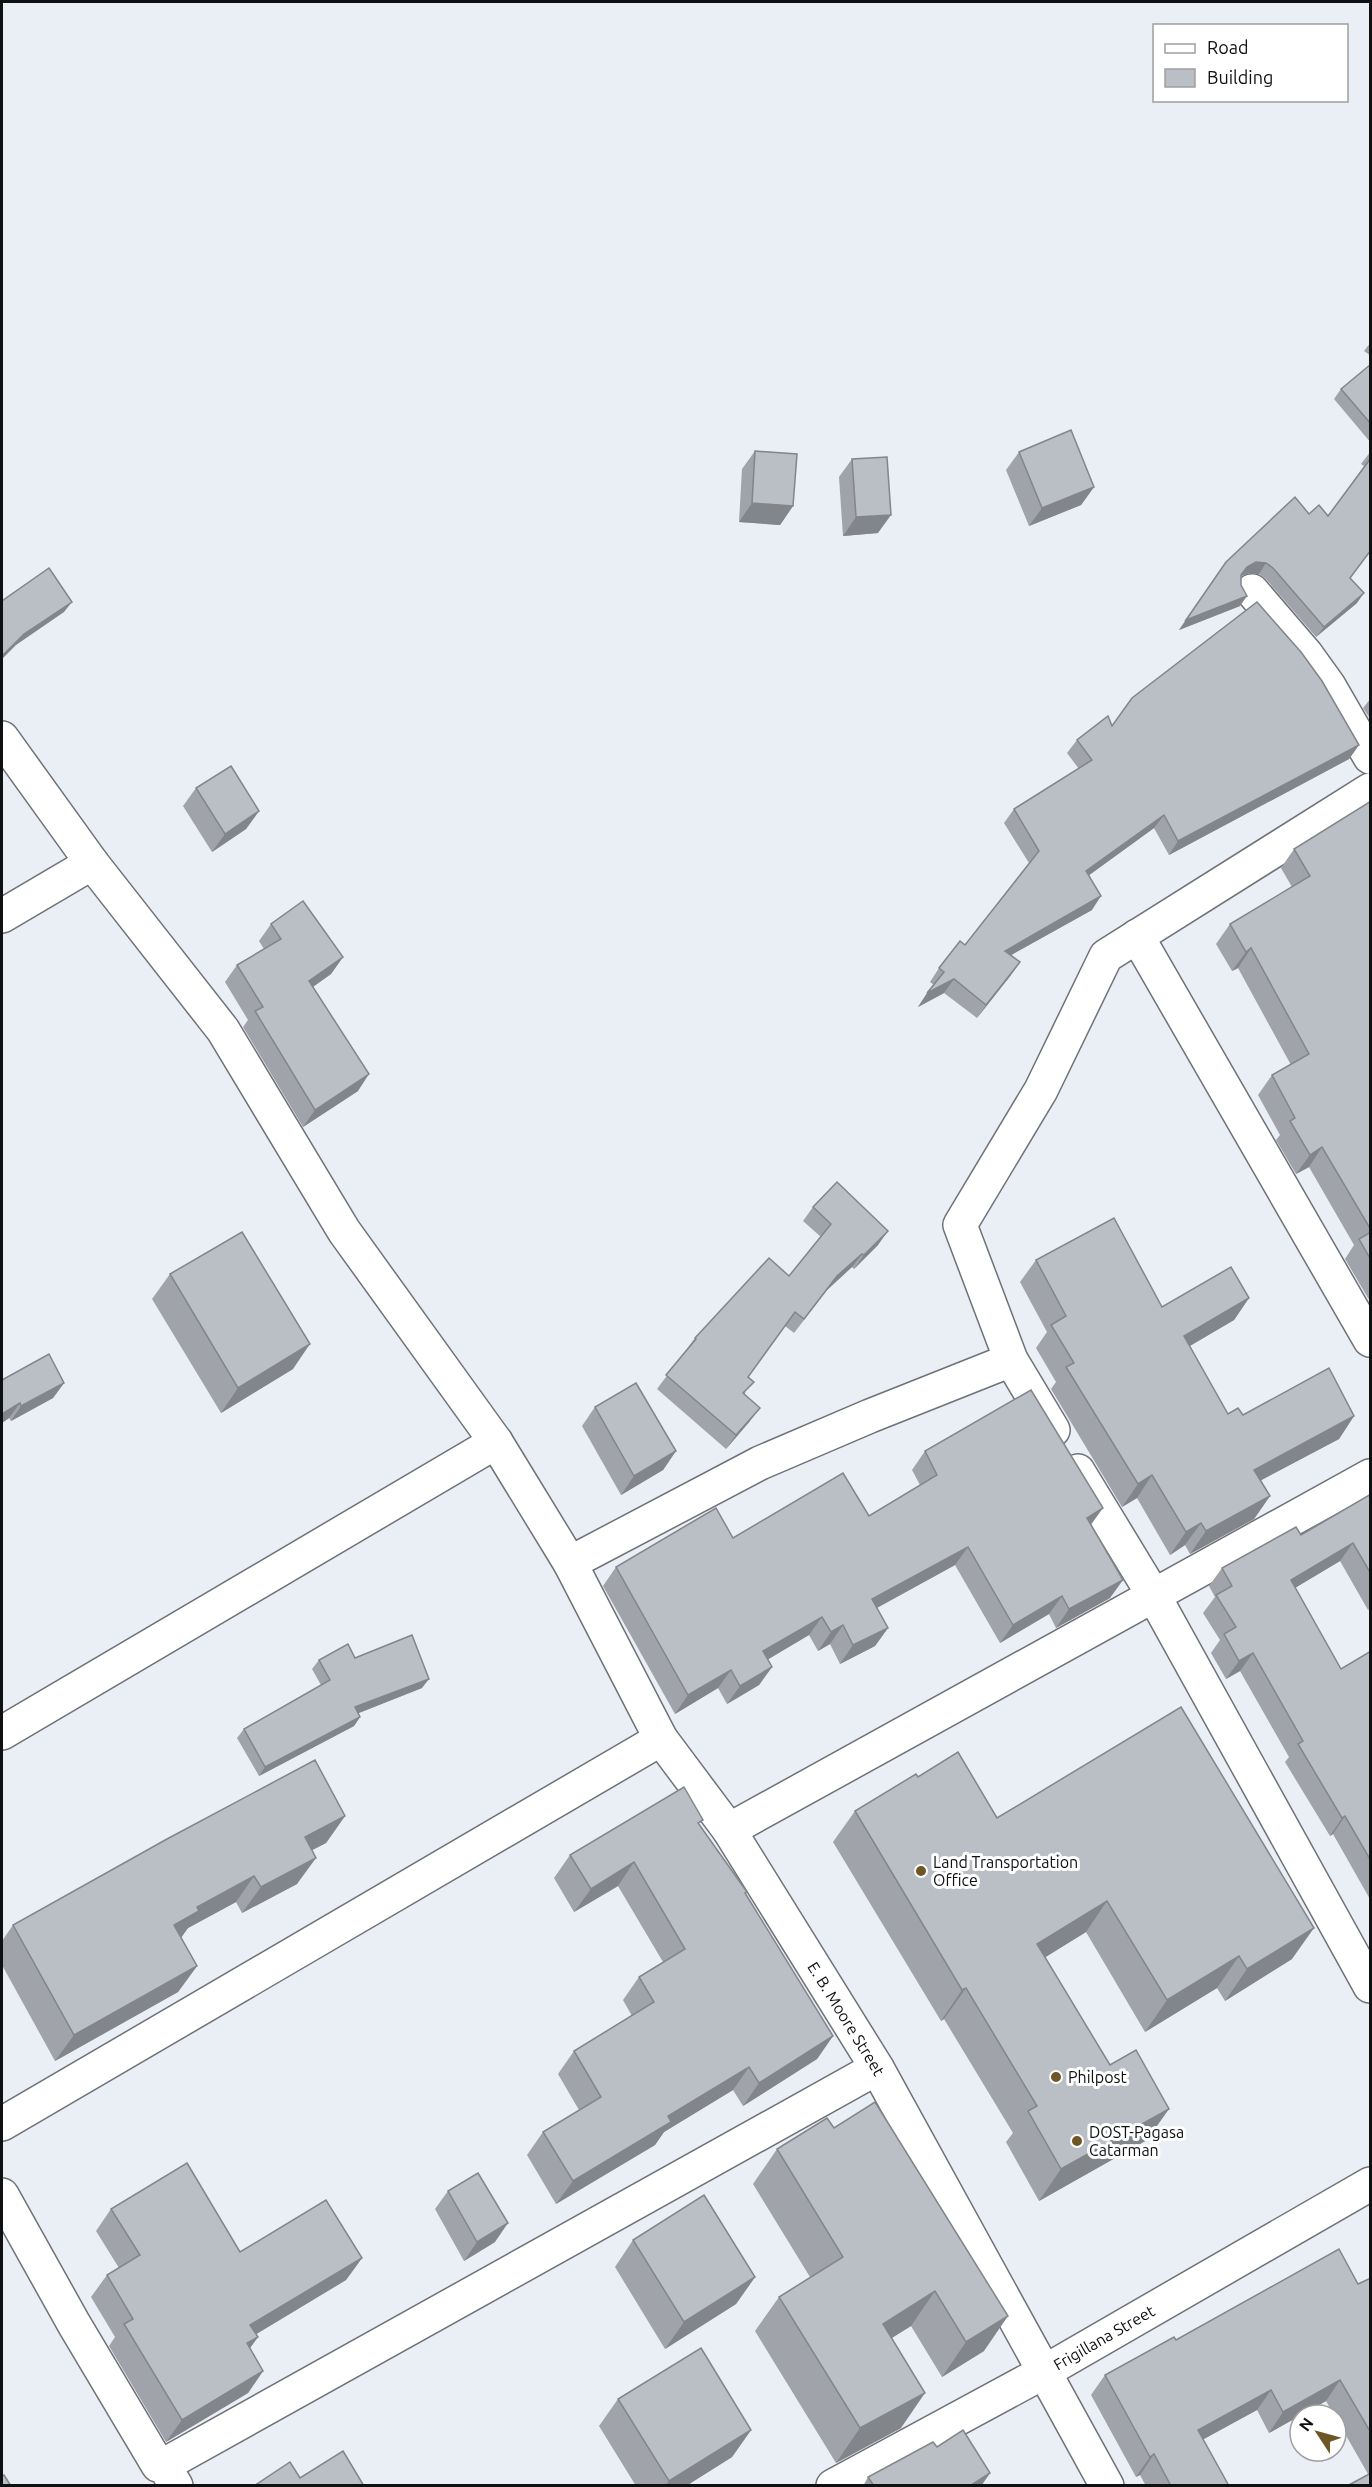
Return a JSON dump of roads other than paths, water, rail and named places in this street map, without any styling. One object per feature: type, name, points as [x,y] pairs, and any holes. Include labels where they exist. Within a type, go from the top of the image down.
[{"type":"street","points":[[1252,591],[1306,654],[1371,757]]},
{"type":"street","name":"E. B. Moore Street","points":[[2,738],[92,863],[223,1029],[344,1231],[496,1442],[570,1563],[662,1739],[729,1830],[877,2068],[1107,2486]]},
{"type":"street","points":[[1371,790],[1106,956],[1041,1090],[960,1225],[1011,1360],[1154,1596],[1371,1986]]},
{"type":"street","points":[[2,916],[92,863]]},
{"type":"street","points":[[1137,936],[1371,1340]]},
{"type":"street","points":[[570,1563],[760,1463],[1011,1360]]},
{"type":"street","points":[[2,1733],[496,1442]]},
{"type":"street","points":[[729,1830],[1371,1476]]},
{"type":"street","points":[[2,2124],[662,1739]]},
{"type":"street","points":[[2,2195],[74,2324],[158,2465],[170,2475],[877,2068]]},
{"type":"street","name":"Frigillana Street","points":[[833,2486],[1044,2372],[1371,2184]]},
{"type":"place","name":"Land Transportation Office","points":[[921,1871]]},
{"type":"place","name":"Philpost","points":[[1056,2077]]},
{"type":"place","name":"DOST-Pagasa Catarman","points":[[1077,2141]]}]
